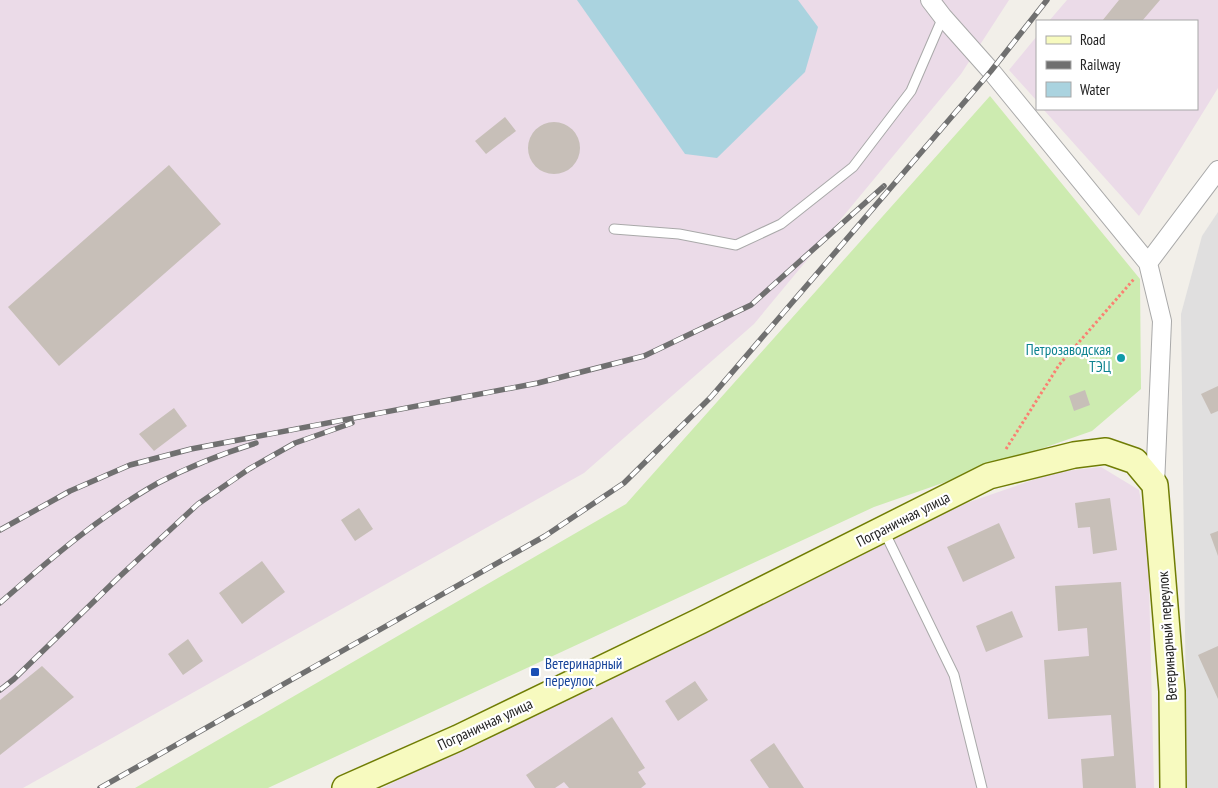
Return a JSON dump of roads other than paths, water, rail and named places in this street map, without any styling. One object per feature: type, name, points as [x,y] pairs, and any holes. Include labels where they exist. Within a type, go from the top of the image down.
[{"type":"main road","name":"Пограничная улица","points":[[345,788],[512,712],[700,621],[989,476],[1074,454],[1106,451],[1135,461],[1155,485]]},
{"type":"main road","name":"Ветеринарный переулок","points":[[1155,485],[1172,691],[1173,788]]},
{"type":"street","points":[[930,0],[943,18],[991,70],[1148,263],[1162,321],[1155,485]]},
{"type":"street","points":[[1148,263],[1218,170]]},
{"type":"lane","points":[[614,230],[679,234],[736,245],[781,224],[853,167],[911,91],[943,18]]},
{"type":"lane","points":[[883,529],[954,675],[982,788]]},
{"type":"water","points":[[577,0],[798,0],[818,27],[805,72],[717,158],[685,154]]},
{"type":"railway","points":[[100,788],[545,536],[624,483],[711,397],[991,71],[1047,0]]},
{"type":"railway","points":[[0,530],[70,491],[130,465],[191,449],[538,383],[644,356],[751,305],[884,186]]},
{"type":"railway","points":[[0,690],[14,679],[118,578],[198,504],[249,469],[295,443],[352,423]]},
{"type":"railway","points":[[0,603],[76,539],[116,509],[158,483],[194,466],[256,443]]},
{"type":"place","name":"Петрозаводская ТЭЦ","points":[[1121,358]]},
{"type":"place","name":"Ветеринарный переулок","points":[[535,672]]}]
